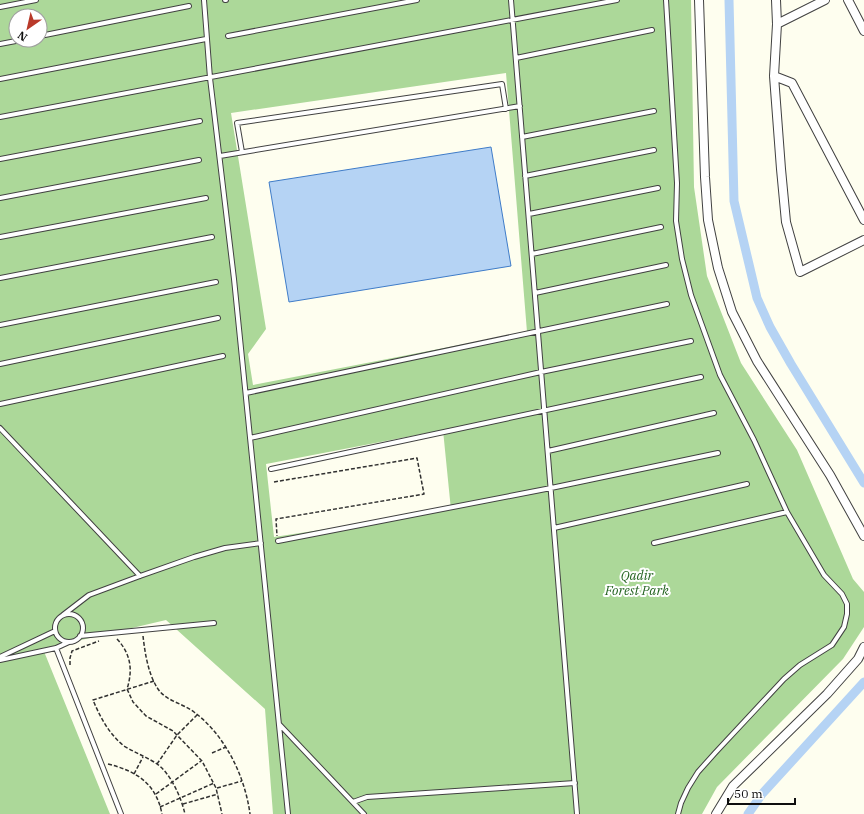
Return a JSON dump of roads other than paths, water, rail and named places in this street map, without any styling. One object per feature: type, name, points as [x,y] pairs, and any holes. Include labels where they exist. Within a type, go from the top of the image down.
[{"type":"street","points":[[699,0],[705,177],[708,220],[718,268],[732,312],[757,361],[830,475],[864,536]]},
{"type":"street","points":[[776,0],[777,24],[774,76],[786,222],[800,272],[864,240]]},
{"type":"street","points":[[777,24],[825,0]]},
{"type":"street","points":[[848,0],[864,31]]},
{"type":"street","points":[[774,76],[792,83],[864,220]]},
{"type":"street","points":[[716,814],[733,786],[827,694],[858,659],[864,647]]},
{"type":"lane","points":[[0,7],[36,0]]},
{"type":"lane","points":[[204,0],[210,78],[234,279],[288,814]]},
{"type":"lane","points":[[228,36],[417,0]]},
{"type":"lane","points":[[511,0],[577,814]]},
{"type":"lane","points":[[0,117],[617,0]]},
{"type":"lane","points":[[666,0],[677,184],[676,221],[682,259],[689,288],[720,375],[754,440],[787,512],[824,575],[845,598],[847,604],[847,614],[844,627],[832,645],[812,656],[795,669],[715,752],[698,772],[688,788],[678,814]]},
{"type":"lane","points":[[48,34],[190,6]]},
{"type":"lane","points":[[516,58],[652,30]]},
{"type":"lane","points":[[0,78],[206,38]]},
{"type":"lane","points":[[242,152],[238,123],[502,84],[506,109]]},
{"type":"lane","points":[[220,156],[520,106]]},
{"type":"lane","points":[[522,137],[654,111]]},
{"type":"lane","points":[[0,160],[200,121]]},
{"type":"lane","points":[[525,176],[654,150]]},
{"type":"lane","points":[[0,198],[199,160]]},
{"type":"lane","points":[[529,214],[658,188]]},
{"type":"lane","points":[[0,238],[206,198]]},
{"type":"lane","points":[[532,254],[661,227]]},
{"type":"lane","points":[[0,278],[212,237]]},
{"type":"lane","points":[[535,293],[666,265]]},
{"type":"lane","points":[[0,325],[216,282]]},
{"type":"lane","points":[[246,393],[667,304]]},
{"type":"lane","points":[[0,364],[218,318]]},
{"type":"lane","points":[[250,438],[541,372],[691,341]]},
{"type":"lane","points":[[0,404],[223,356]]},
{"type":"lane","points":[[271,469],[700,377]]},
{"type":"lane","points":[[548,451],[714,413]]},
{"type":"lane","points":[[0,428],[140,576]]},
{"type":"lane","points":[[278,541],[551,488],[718,453]]},
{"type":"lane","points":[[554,528],[747,484]]},
{"type":"lane","points":[[654,543],[787,512]]},
{"type":"lane","points":[[69,642],[58,636],[55,625],[58,619],[89,595],[194,557],[225,548],[261,542]]},
{"type":"lane","points":[[0,658],[56,648],[75,640],[83,631],[80,619],[75,615],[63,615]]},
{"type":"lane","points":[[80,636],[214,623]]},
{"type":"lane","points":[[0,658],[56,631]]},
{"type":"lane","points":[[56,648],[121,814]]},
{"type":"lane","points":[[279,724],[364,814]]},
{"type":"lane","points":[[353,802],[367,797],[575,783]]},
{"type":"water","points":[[491,147],[511,266],[289,302],[269,182]]},
{"type":"waterway","points":[[729,0],[734,201],[757,298],[770,327],[791,364],[864,483]]},
{"type":"waterway","points":[[748,814],[762,794],[864,682]]},
{"type":"park label","name":"Qadir Forest Park","points":[[637,582]]}]
